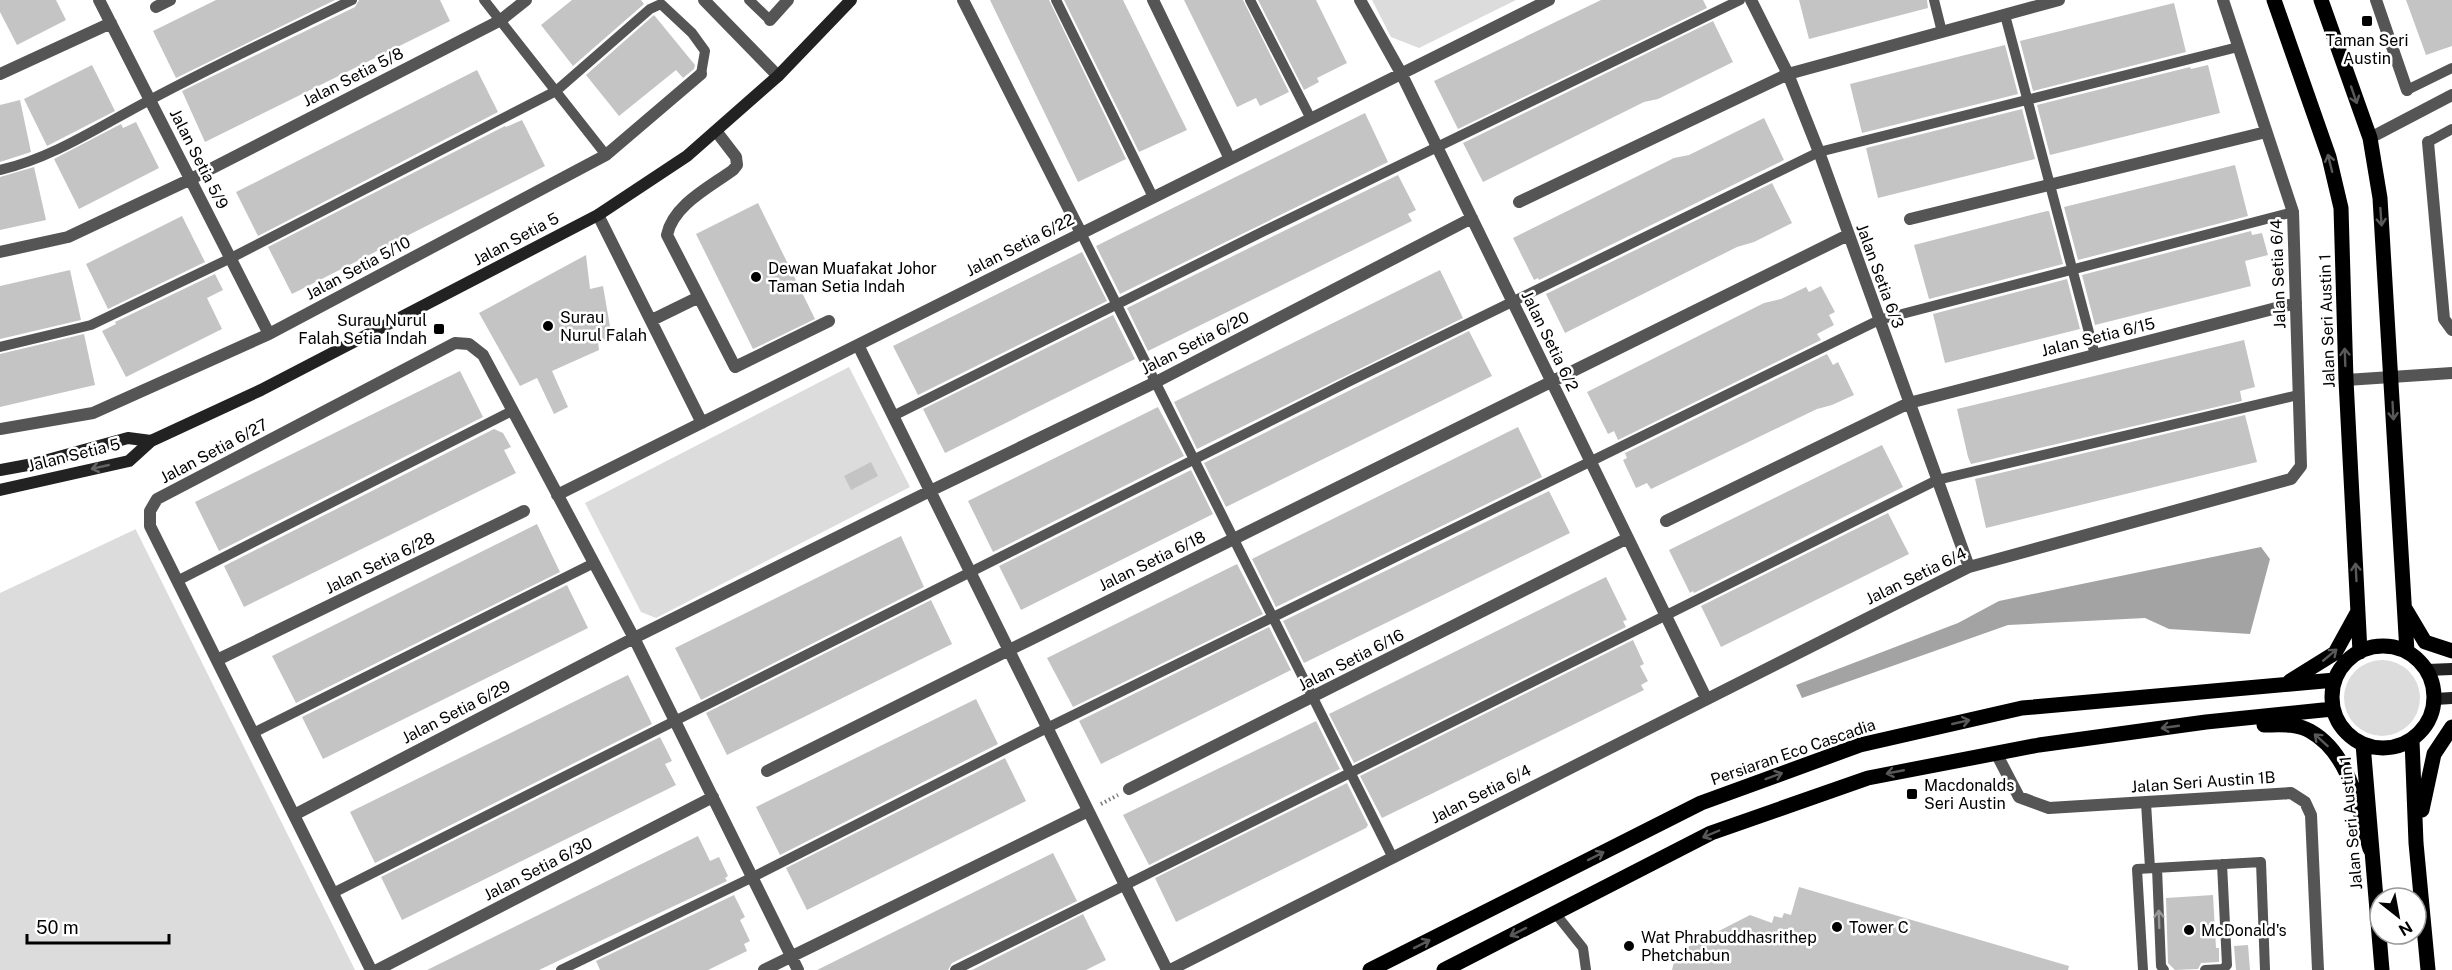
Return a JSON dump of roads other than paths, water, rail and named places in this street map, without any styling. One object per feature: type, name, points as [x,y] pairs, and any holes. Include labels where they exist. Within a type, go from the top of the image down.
[{"type":"main road","name":"Jalan Seri Austin 1","points":[[2274,0],[2329,157],[2341,208],[2346,380],[2360,652]]},
{"type":"main road","points":[[2321,0],[2370,138],[2380,198],[2407,652]]},
{"type":"main road","points":[[2404,608],[2425,642],[2452,651]]},
{"type":"main road","points":[[2287,683],[2335,653],[2358,612]]},
{"type":"main road","points":[[1444,970],[1711,833],[1868,778],[1996,753],[2206,722],[2333,710],[2332,694],[2335,680],[2349,659],[2360,652],[2384,646],[2407,652],[2418,660],[2427,670],[2433,684],[2435,699],[2427,722],[2412,740],[2416,843],[2428,970]]},
{"type":"main road","name":"Persiaran Eco Cascadia","points":[[1370,970],[1701,803],[1860,745],[2022,708],[2335,680]]},
{"type":"main road","name":"Jalan Seri Austin 1","points":[[2333,710],[2339,724],[2349,736],[2362,744],[2379,748],[2396,747],[2412,740]]},
{"type":"main road","points":[[2206,722],[2293,725],[2309,730],[2322,740],[2336,754],[2353,787],[2370,849]]},
{"type":"main road","points":[[2416,843],[2434,754],[2446,732],[2452,727]]},
{"type":"main road","name":"Jalan Seri Austin 1","points":[[2362,744],[2382,970]]},
{"type":"street","name":"Jalan Setia 5/9","points":[[99,0],[192,179],[268,334]]},
{"type":"street","points":[[156,7],[170,0]]},
{"type":"street","name":"Jalan Setia 5/8","points":[[0,252],[68,237],[192,179],[501,20],[526,0]]},
{"type":"street","points":[[704,0],[778,76]]},
{"type":"street","points":[[770,20],[788,0]]},
{"type":"street","name":"Jalan Setia 5","points":[[0,490],[129,461],[151,441],[271,384],[598,215],[687,156],[778,76],[851,0]]},
{"type":"street","points":[[963,0],[1081,233]]},
{"type":"street","points":[[1154,0],[1230,159]]},
{"type":"street","name":"Jalan Setia 6/2","points":[[1360,0],[1401,73],[1706,698]]},
{"type":"street","name":"Jalan Setia 6/22","points":[[557,495],[1549,0]]},
{"type":"street","name":"Jalan Setia 6/3","points":[[1751,0],[1788,74],[1819,152],[1970,567]]},
{"type":"street","points":[[1519,202],[1788,74],[2059,0]]},
{"type":"street","name":"Jalan Setia 6/4","points":[[1168,970],[1970,567],[2291,479],[2301,466],[2293,212],[2223,0]]},
{"type":"street","points":[[2376,0],[2407,90]]},
{"type":"street","points":[[0,74],[111,23]]},
{"type":"street","name":"Jalan Setia 5/10","points":[[0,429],[93,413],[268,334],[606,155],[701,74]]},
{"type":"street","points":[[2370,138],[2452,95]]},
{"type":"street","points":[[716,131],[736,158],[737,165],[682,207],[669,223],[667,235],[735,366],[830,321]]},
{"type":"street","points":[[1910,219],[2266,132]]},
{"type":"street","points":[[2428,142],[2444,319],[2452,330]]},
{"type":"street","points":[[598,215],[702,423]]},
{"type":"street","name":"Jalan Setia 6/20","points":[[634,638],[1156,382],[1472,218]]},
{"type":"street","name":"Jalan Setia 6/18","points":[[767,771],[1008,649],[1553,384],[1848,235]]},
{"type":"street","points":[[652,320],[699,297]]},
{"type":"street","name":"Jalan Setia 6/15","points":[[1666,521],[1909,403],[2296,303]]},
{"type":"street","name":"Jalan Setia 6/27","points":[[371,970],[150,526],[150,511],[157,499],[455,343],[469,344],[483,355],[634,638]]},
{"type":"street","points":[[858,345],[1168,970]]},
{"type":"street","points":[[2346,380],[2452,373]]},
{"type":"street","name":"Jalan Setia 5","points":[[0,470],[33,464],[128,438],[151,441]]},
{"type":"street","name":"Jalan Setia 6/28","points":[[217,660],[524,511]]},
{"type":"street","name":"Jalan Setia 6/16","points":[[1129,789],[1628,538]]},
{"type":"street","points":[[634,638],[798,970]]},
{"type":"street","name":"Jalan Setia 6/29","points":[[294,815],[634,638]]},
{"type":"street","points":[[2427,670],[2452,669]]},
{"type":"street","points":[[2435,699],[2452,698]]},
{"type":"street","name":"Jalan Seri Austin 1B","points":[[1996,753],[2019,797],[2049,808],[2291,793],[2305,802],[2311,815],[2318,970]]},
{"type":"street","name":"Jalan Setia 6/30","points":[[377,970],[713,797]]},
{"type":"street","points":[[764,970],[1088,811]]},
{"type":"lane","points":[[0,170],[23,165],[43,157],[149,100],[352,0]]},
{"type":"lane","points":[[484,0],[606,155]]},
{"type":"lane","points":[[750,0],[770,20]]},
{"type":"lane","points":[[1056,0],[1153,197]]},
{"type":"lane","points":[[1250,0],[1311,119]]},
{"type":"lane","points":[[894,416],[1117,304],[1740,0]]},
{"type":"lane","points":[[1934,0],[1942,32]]},
{"type":"lane","points":[[0,347],[91,325],[231,258],[556,91],[650,9],[661,4],[693,33],[705,51],[701,74]]},
{"type":"lane","points":[[2005,15],[2095,355]]},
{"type":"lane","points":[[333,893],[970,571],[1819,152],[2238,47]]},
{"type":"lane","points":[[2407,90],[2452,68]]},
{"type":"lane","points":[[2428,142],[2452,129]]},
{"type":"lane","points":[[561,970],[753,877],[1047,728],[1879,320],[2293,212]]},
{"type":"lane","points":[[1081,233],[1393,858]]},
{"type":"lane","points":[[955,970],[1937,480],[2298,395]]},
{"type":"lane","points":[[177,581],[512,411]]},
{"type":"lane","points":[[253,733],[594,563]]},
{"type":"lane","points":[[2146,803],[2161,966],[2164,970]]},
{"type":"lane","points":[[2143,970],[2137,869],[2261,862],[2265,970]]},
{"type":"lane","points":[[2205,970],[2223,969],[2227,965],[2222,864]]},
{"type":"lane","points":[[1556,913],[1583,948],[1586,970]]},
{"type":"place","name":"Taman Seri Austin","points":[[2367,21]]},
{"type":"place","name":"Dewan Muafakat Johor Taman Setia Indah","points":[[756,277]]},
{"type":"place","name":"Surau Nurul Falah","points":[[548,326]]},
{"type":"place","name":"Surau Nurul Falah Setia Indah","points":[[439,329]]},
{"type":"place","name":"Macdonalds Seri Austin","points":[[1912,794]]},
{"type":"place","name":"Tower C","points":[[1837,927]]},
{"type":"place","name":"McDonald's","points":[[2189,930]]},
{"type":"place","name":"Wat Phrabuddhasrithep Phetchabun","points":[[1629,946]]}]
